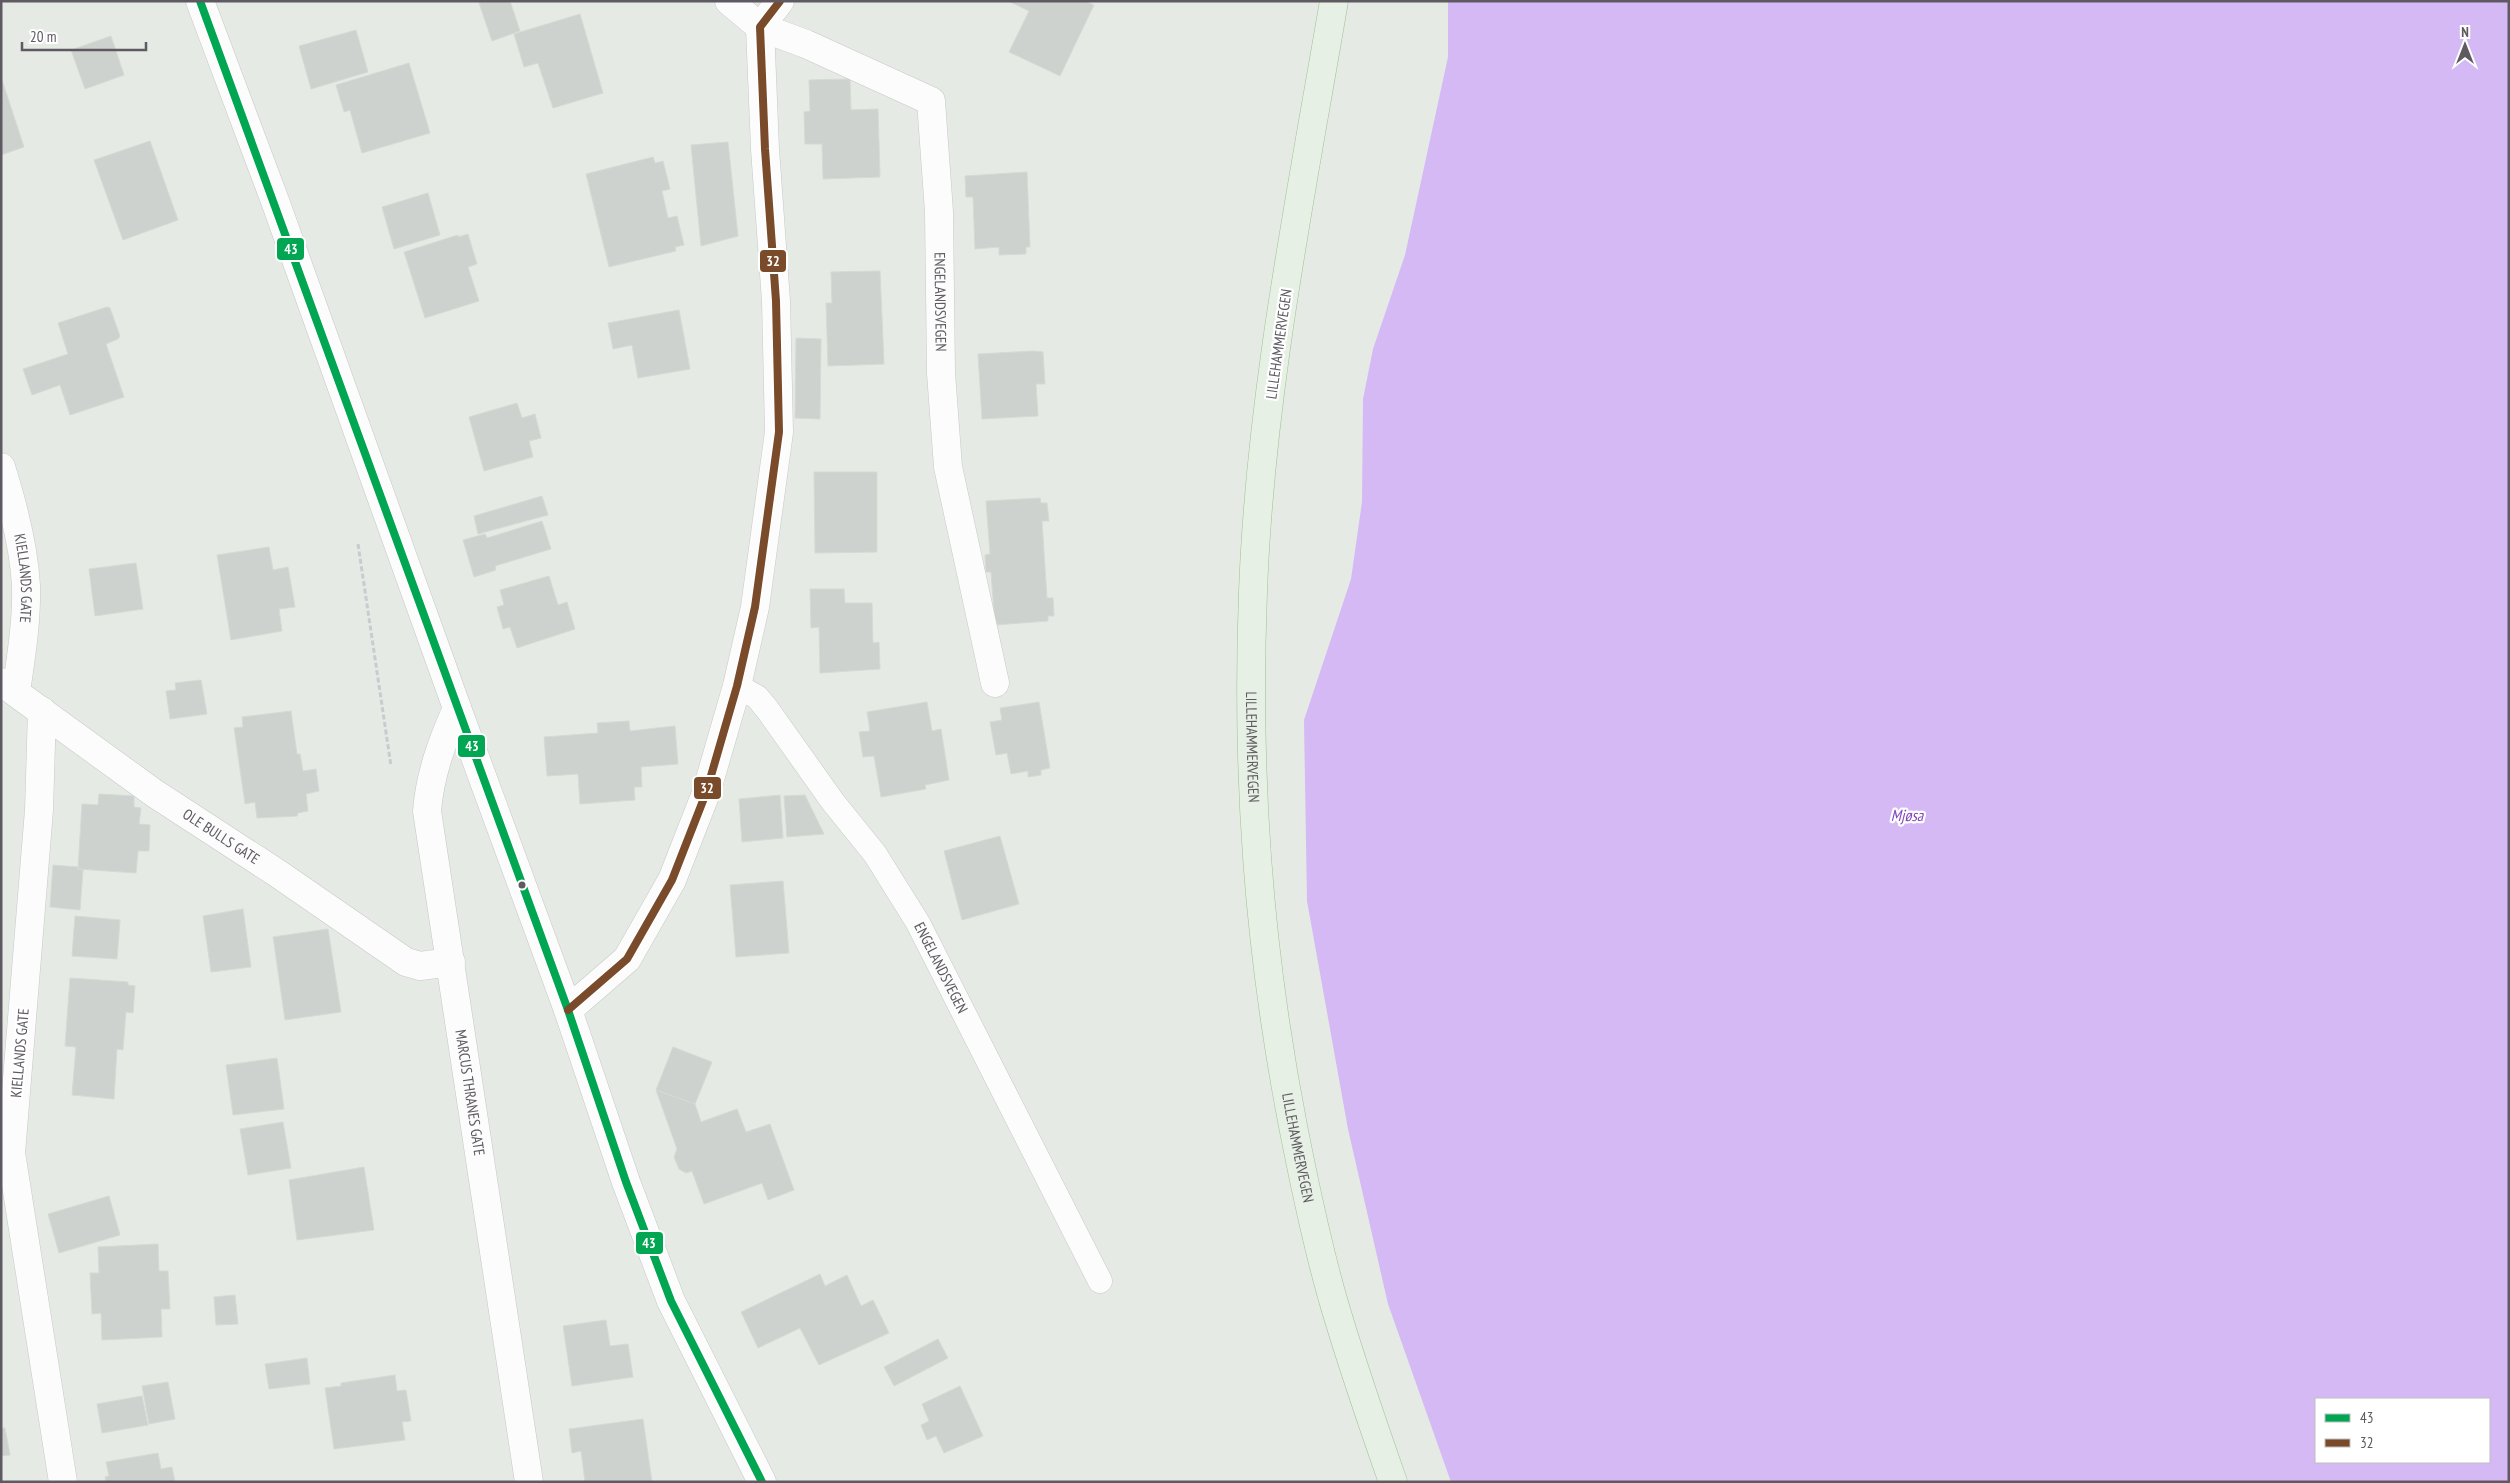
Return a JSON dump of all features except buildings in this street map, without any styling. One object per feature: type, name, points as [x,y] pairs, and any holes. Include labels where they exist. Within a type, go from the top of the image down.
[{"type":"highway","name":"LILLEHAMMERVEGEN","points":[[1334,1],[1290,263],[1260,496],[1253,589],[1250,690],[1252,801],[1260,907],[1276,1036],[1303,1176],[1335,1306],[1393,1482]]},
{"type":"street","points":[[200,1],[275,201],[568,1010],[626,1182],[671,1301],[762,1482]]},
{"type":"street","points":[[729,1],[760,27]]},
{"type":"street","points":[[568,1010],[627,959],[672,880],[706,793],[737,686],[755,607],[778,432],[776,300],[765,149],[760,27],[780,1]]},
{"type":"street","name":"ENGELANDSVEGEN","points":[[760,27],[806,44],[931,101],[939,212],[941,373],[948,467],[996,682]]},
{"type":"street","name":"KIELLANDS GATE","points":[[1,467],[14,510],[26,585],[24,638],[9,687]]},
{"type":"street","name":"OLE BULLS GATE","points":[[9,687],[154,793],[277,873],[406,962],[420,966],[451,962]]},
{"type":"street","name":"MARCUS THRANES GATE","points":[[458,708],[442,741],[429,787],[427,811],[529,1482]]},
{"type":"street","name":"KIELLANDS GATE","points":[[42,711],[39,810],[11,1153],[63,1482]]},
{"type":"lane","name":"ENGELANDSVEGEN","points":[[737,686],[757,697],[767,709],[822,787],[874,854],[918,923],[1100,1281]]},
{"type":"path","points":[[357,538],[391,766]]},
{"type":"water","name":"Mjøsa","points":[[1448,1],[2509,1],[2509,1482],[1451,1482],[1388,1304],[1348,1129],[1307,901],[1304,720],[1351,579],[1362,502],[1363,399],[1373,349],[1405,255],[1448,57]]},
{"type":"transit line","name":"43","points":[[200,1],[568,1010],[626,1182],[671,1301],[762,1482]]},
{"type":"transit line","name":"32","points":[[568,1010],[627,959],[672,880],[706,793],[737,686],[755,607],[779,432],[776,301],[765,149],[760,27],[780,1]]}]
